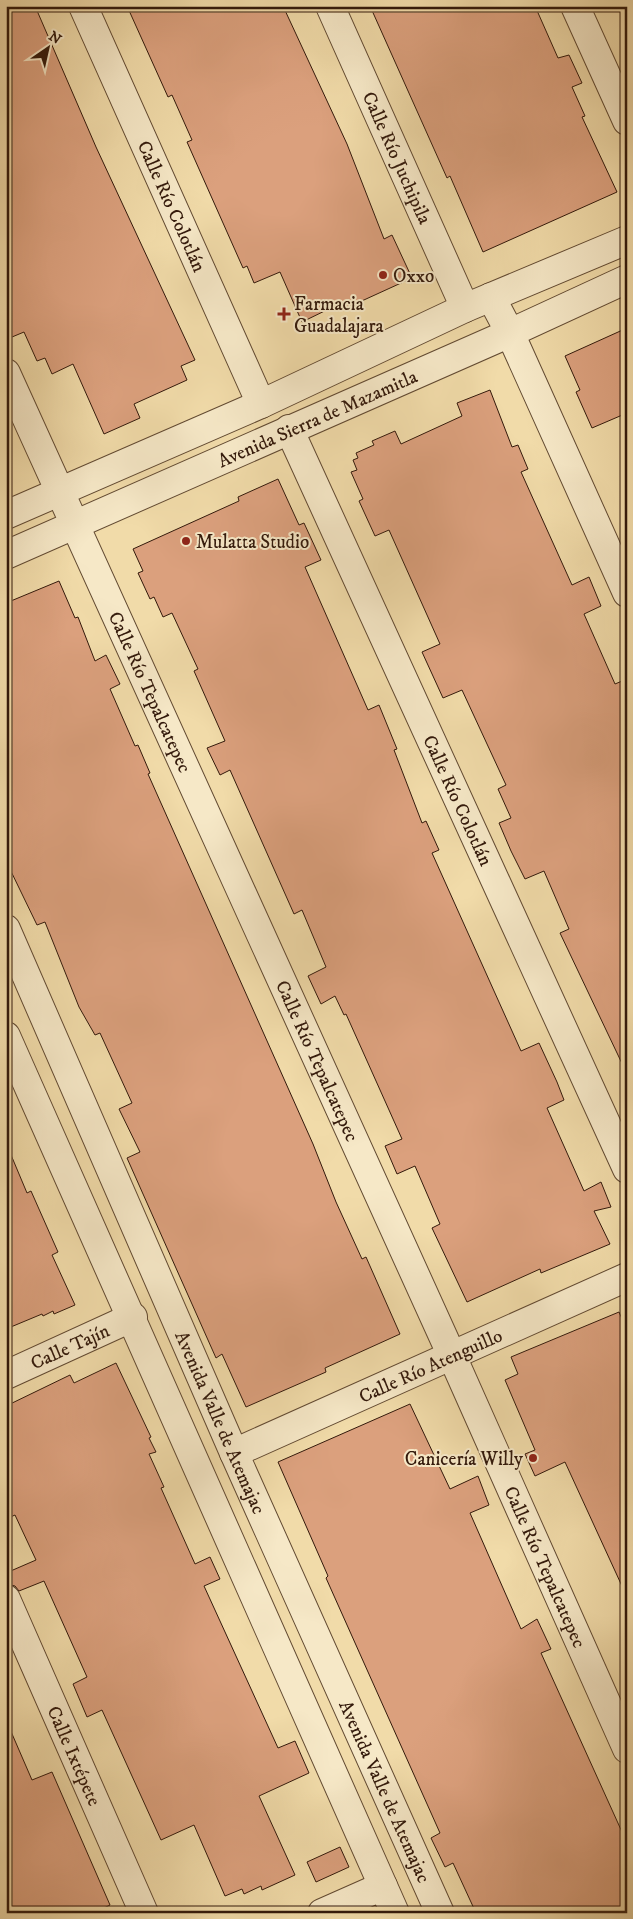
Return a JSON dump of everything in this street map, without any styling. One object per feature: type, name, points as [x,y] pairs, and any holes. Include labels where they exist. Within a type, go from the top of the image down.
[{"type":"street","name":"Calle Río Colotlán","points":[[83,6],[261,404]]},
{"type":"street","name":"Calle Río Juchipila","points":[[330,6],[465,308]]},
{"type":"street","points":[[575,6],[627,121]]},
{"type":"street","name":"Avenida Sierra de Mazamitla","points":[[6,515],[261,404],[465,308],[627,240]]},
{"type":"street","name":"Avenida Sierra de Mazamitla","points":[[6,555],[510,334],[627,279]]},
{"type":"street","points":[[491,297],[510,334],[627,593]]},
{"type":"street","name":"Calle Río Tepalcatepec","points":[[6,373],[452,1356],[627,1749]]},
{"type":"street","name":"Calle Río Colotlán","points":[[290,429],[627,1169]]},
{"type":"street","name":"Avenida Valle de Atemajac","points":[[6,929],[234,1453],[440,1913]]},
{"type":"street","name":"Avenida Valle de Atemajac","points":[[6,1036],[133,1318],[395,1913]]},
{"type":"street","name":"Calle Río Atenguillo","points":[[234,1453],[627,1277]]},
{"type":"street","name":"Calle Tajín","points":[[6,1375],[133,1318]]},
{"type":"street","name":"Calle Ixtépete","points":[[6,1599],[144,1913]]},
{"type":"street","points":[[322,1913],[383,1886]]},
{"type":"building","points":[[6,6],[35,6],[96,147],[195,360],[181,366],[187,380],[134,404],[140,418],[104,434],[73,364],[52,374],[45,358],[37,361],[24,332],[12,337],[6,323]]},
{"type":"building","points":[[127,6],[283,6],[347,144],[384,239],[392,235],[412,278],[342,310],[339,304],[302,322],[280,272],[254,283],[247,266],[243,268],[187,142],[192,140],[172,95],[168,97]]},
{"type":"building","points":[[370,6],[535,6],[558,58],[569,55],[582,83],[572,87],[585,116],[582,117],[617,192],[483,252],[450,176],[447,178]]},
{"type":"building","points":[[627,328],[627,413],[592,428],[576,392],[580,390],[565,356]]},
{"type":"building","points":[[490,390],[512,447],[518,445],[528,469],[521,472],[572,585],[589,577],[601,606],[584,614],[615,684],[627,679],[627,1074],[560,933],[569,929],[544,871],[525,879],[511,851],[499,823],[511,818],[498,789],[506,785],[462,690],[443,698],[422,652],[440,644],[389,530],[375,536],[359,501],[363,499],[351,472],[357,470],[353,460],[358,458],[356,453],[374,445],[372,441],[395,431],[401,444],[462,416],[457,403]]},
{"type":"building","points":[[278,479],[299,525],[304,523],[321,560],[305,567],[368,710],[379,705],[397,749],[394,750],[422,823],[426,821],[439,850],[432,853],[521,1051],[539,1043],[557,1082],[564,1100],[547,1108],[584,1191],[601,1182],[611,1207],[594,1211],[610,1244],[541,1273],[540,1269],[467,1302],[432,1228],[440,1224],[415,1166],[397,1174],[385,1146],[402,1139],[346,1014],[344,1015],[335,996],[321,1004],[308,976],[326,967],[302,910],[294,914],[230,770],[220,775],[207,748],[225,741],[194,671],[198,669],[172,613],[163,617],[154,597],[150,599],[138,573],[143,571],[133,549],[239,501],[238,497]]},
{"type":"building","points":[[59,581],[75,618],[78,617],[95,661],[106,655],[120,684],[110,689],[135,746],[138,745],[150,773],[148,774],[313,1144],[336,1202],[362,1259],[366,1257],[400,1334],[325,1368],[326,1372],[246,1407],[222,1354],[216,1358],[127,1158],[140,1152],[119,1109],[132,1103],[100,1033],[95,1035],[79,1007],[45,922],[37,925],[6,861],[6,603]]},
{"type":"building","points":[[6,1143],[27,1193],[31,1191],[58,1252],[52,1255],[75,1305],[54,1314],[53,1311],[43,1316],[42,1314],[6,1329]]},
{"type":"building","points":[[619,1312],[627,1330],[627,1597],[565,1462],[535,1476],[525,1454],[535,1450],[505,1380],[518,1374],[511,1357]]},
{"type":"building","points":[[116,1363],[151,1437],[149,1438],[156,1452],[149,1454],[164,1487],[161,1488],[195,1564],[210,1557],[220,1579],[204,1586],[278,1748],[295,1741],[309,1773],[259,1796],[295,1875],[262,1890],[261,1886],[244,1894],[242,1889],[225,1896],[194,1825],[161,1840],[102,1710],[87,1717],[73,1684],[87,1677],[44,1581],[19,1591],[15,1586],[6,1584],[6,1573],[36,1560],[15,1515],[6,1519],[6,1406],[70,1375],[74,1383]]},
{"type":"building","points":[[410,1404],[450,1489],[478,1476],[489,1505],[470,1513],[521,1629],[537,1619],[551,1649],[541,1653],[627,1843],[627,1913],[476,1913],[453,1863],[445,1867],[431,1838],[440,1833],[326,1578],[328,1576],[278,1462]]},
{"type":"building","points":[[6,1720],[32,1780],[52,1772],[110,1905],[94,1913],[6,1913]]},
{"type":"building","points":[[340,1847],[349,1867],[316,1882],[307,1862]]},
{"type":"place","name":"Oxxo","points":[[383,275]]},
{"type":"place","name":"Farmacia Guadalajara","points":[[284,314]]},
{"type":"place","name":"Mulatta Studio","points":[[186,541]]},
{"type":"place","name":"Canicería Willy","points":[[533,1458]]}]
